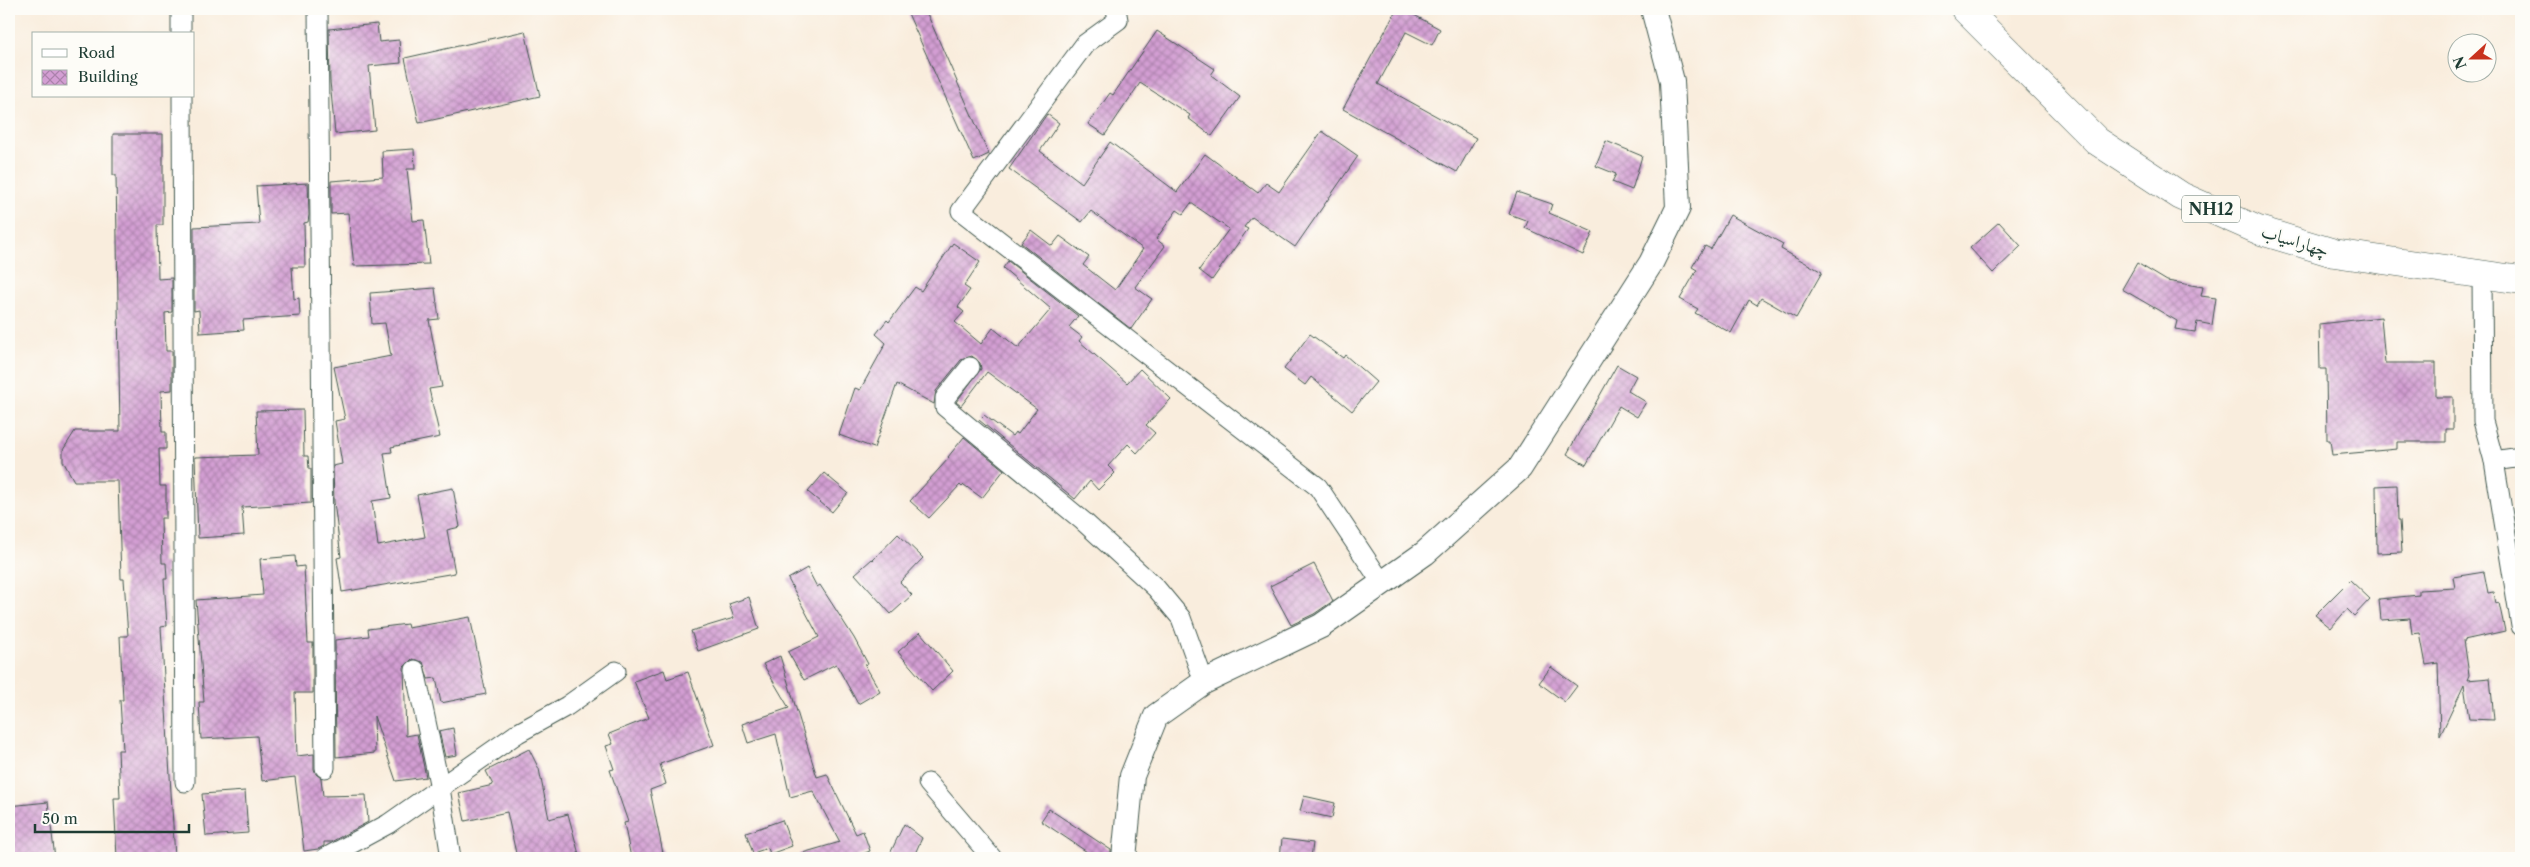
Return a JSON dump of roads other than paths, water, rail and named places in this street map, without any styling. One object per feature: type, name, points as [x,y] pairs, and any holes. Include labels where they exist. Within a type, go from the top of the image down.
[{"type":"highway","name":"چهاراسیاب","points":[[1966,9],[2097,141],[2181,196],[2258,230],[2334,253],[2521,280]]},
{"type":"street","points":[[181,9],[181,32]]},
{"type":"street","points":[[318,9],[325,768]]},
{"type":"street","points":[[1116,9],[1118,20],[1085,44],[961,211],[1318,487],[1382,583]]},
{"type":"street","points":[[1124,858],[1132,776],[1156,716],[1204,682],[1321,626],[1425,553],[1520,468],[1651,263],[1678,208],[1672,81],[1653,9]]},
{"type":"street","points":[[182,98],[185,782]]},
{"type":"street","points":[[2482,274],[2483,421],[2494,461],[2521,626]]},
{"type":"street","points":[[970,367],[945,398],[945,407],[1083,521],[1156,588],[1181,618],[1204,682]]},
{"type":"street","points":[[2494,461],[2521,458]]},
{"type":"street","points":[[415,670],[440,788],[451,858]]},
{"type":"street","points":[[325,858],[388,824],[518,733],[567,706],[616,671]]},
{"type":"street","points":[[928,783],[992,858]]}]
